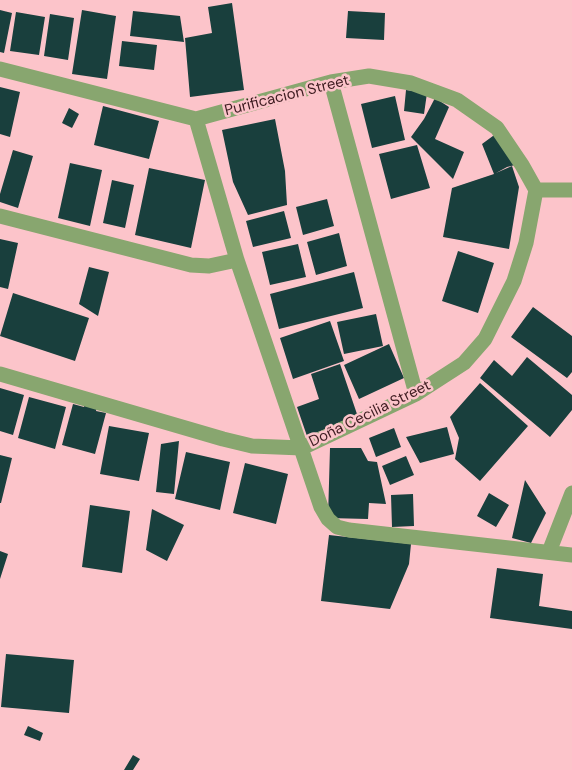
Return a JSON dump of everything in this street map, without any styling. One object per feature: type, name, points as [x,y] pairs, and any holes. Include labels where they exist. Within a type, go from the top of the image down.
[{"type":"street","points":[[0,69],[196,119],[237,260],[321,507],[328,519],[337,527],[572,555]]},
{"type":"street","name":"Purificacion Street","points":[[196,119],[331,82],[369,76],[411,83],[457,100],[497,128],[536,190]]},
{"type":"street","points":[[331,82],[416,394]]},
{"type":"street","points":[[536,190],[572,190]]},
{"type":"street","name":"Doña Cecilia Street","points":[[0,374],[252,446],[302,448],[416,394],[464,363],[485,339],[514,281],[526,243],[536,190]]},
{"type":"street","points":[[0,216],[191,265],[209,266],[237,260]]},
{"type":"street","points":[[549,552],[572,493]]},
{"type":"building","points":[[232,3],[244,90],[190,97],[185,38],[212,33],[208,7]]},
{"type":"building","points":[[0,10],[12,13],[4,53],[0,52]]},
{"type":"building","points":[[82,10],[116,16],[107,79],[72,74]]},
{"type":"building","points":[[133,11],[180,16],[184,42],[130,36]]},
{"type":"building","points":[[348,11],[385,13],[384,40],[346,38]]},
{"type":"building","points":[[16,12],[45,17],[39,55],[10,51]]},
{"type":"building","points":[[50,14],[74,18],[68,60],[44,56]]},
{"type":"building","points":[[122,41],[157,45],[154,70],[119,66]]},
{"type":"building","points":[[0,87],[20,92],[10,137],[0,134]]},
{"type":"building","points":[[406,90],[427,93],[424,114],[404,111]]},
{"type":"building","points":[[395,96],[405,140],[372,148],[361,104]]},
{"type":"building","points":[[435,98],[449,107],[435,139],[464,152],[453,179],[411,137],[424,119]]},
{"type":"building","points":[[103,106],[159,121],[149,159],[94,145]]},
{"type":"building","points":[[69,108],[79,114],[72,128],[62,123]]},
{"type":"building","points":[[275,119],[285,171],[287,205],[248,215],[233,182],[222,130]]},
{"type":"building","points":[[497,133],[519,164],[507,167],[496,173],[512,166],[519,187],[509,249],[443,237],[452,188],[494,174],[482,144]]},
{"type":"building","points":[[417,145],[430,188],[391,199],[379,154]]},
{"type":"building","points":[[13,150],[33,156],[18,208],[0,202],[0,194]]},
{"type":"building","points":[[70,163],[102,170],[90,226],[58,218]]},
{"type":"building","points":[[149,168],[205,180],[191,248],[135,235]]},
{"type":"building","points":[[112,180],[134,185],[125,228],[103,223]]},
{"type":"building","points":[[327,199],[334,226],[303,235],[296,207]]},
{"type":"building","points":[[284,211],[291,238],[253,247],[246,221]]},
{"type":"building","points":[[339,233],[347,266],[316,275],[307,242]]},
{"type":"building","points":[[0,239],[18,243],[8,289],[0,287]]},
{"type":"building","points":[[298,244],[306,277],[270,285],[262,252]]},
{"type":"building","points":[[458,251],[494,263],[478,313],[442,301]]},
{"type":"building","points":[[89,267],[109,272],[98,316],[79,304]]},
{"type":"building","points":[[354,272],[363,308],[279,329],[270,294]]},
{"type":"building","points":[[13,293],[89,318],[75,361],[0,336]]},
{"type":"building","points":[[533,307],[572,336],[572,372],[567,378],[511,337]]},
{"type":"building","points":[[376,314],[383,346],[344,354],[337,322]]},
{"type":"building","points":[[330,321],[344,361],[293,379],[280,338]]},
{"type":"building","points":[[389,344],[404,378],[359,399],[344,365]]},
{"type":"building","points":[[527,357],[572,395],[572,410],[550,437],[480,378],[494,360],[512,376]]},
{"type":"building","points":[[340,364],[358,417],[307,436],[297,407],[319,399],[311,374]]},
{"type":"building","points":[[480,383],[528,426],[480,481],[455,459],[459,438],[450,417]]},
{"type":"building","points":[[0,388],[24,395],[13,435],[0,431]]},
{"type":"building","points":[[29,397],[66,407],[55,449],[18,438]]},
{"type":"building","points":[[85,403],[97,406],[96,411],[106,413],[95,454],[62,445],[73,404],[84,407]]},
{"type":"building","points":[[109,426],[149,433],[139,481],[100,474]]},
{"type":"building","points":[[447,427],[454,454],[420,463],[406,437]]},
{"type":"building","points":[[394,428],[401,447],[376,457],[369,438]]},
{"type":"building","points":[[179,441],[174,494],[156,492],[161,444]]},
{"type":"building","points":[[330,448],[361,448],[368,461],[377,462],[386,504],[369,503],[368,519],[328,518]]},
{"type":"building","points":[[186,452],[230,462],[220,510],[175,499]]},
{"type":"building","points":[[0,455],[12,458],[1,503],[0,503]]},
{"type":"building","points":[[406,456],[414,475],[390,485],[382,466]]},
{"type":"building","points":[[245,463],[288,474],[276,524],[233,513]]},
{"type":"building","points":[[525,480],[546,513],[531,543],[512,538]]},
{"type":"building","points":[[489,493],[509,505],[496,527],[477,516]]},
{"type":"building","points":[[413,494],[414,526],[392,527],[391,495]]},
{"type":"building","points":[[90,505],[130,511],[122,573],[82,567]]},
{"type":"building","points":[[152,509],[184,525],[167,561],[146,550]]},
{"type":"building","points":[[329,535],[411,544],[409,564],[390,609],[321,601]]},
{"type":"building","points":[[0,551],[8,554],[0,579]]},
{"type":"building","points":[[497,568],[543,574],[539,606],[572,611],[572,629],[490,618]]},
{"type":"building","points":[[6,654],[74,660],[69,713],[1,707]]},
{"type":"building","points":[[28,726],[43,733],[40,741],[24,735]]},
{"type":"building","points":[[133,755],[140,759],[133,770],[124,770]]}]
